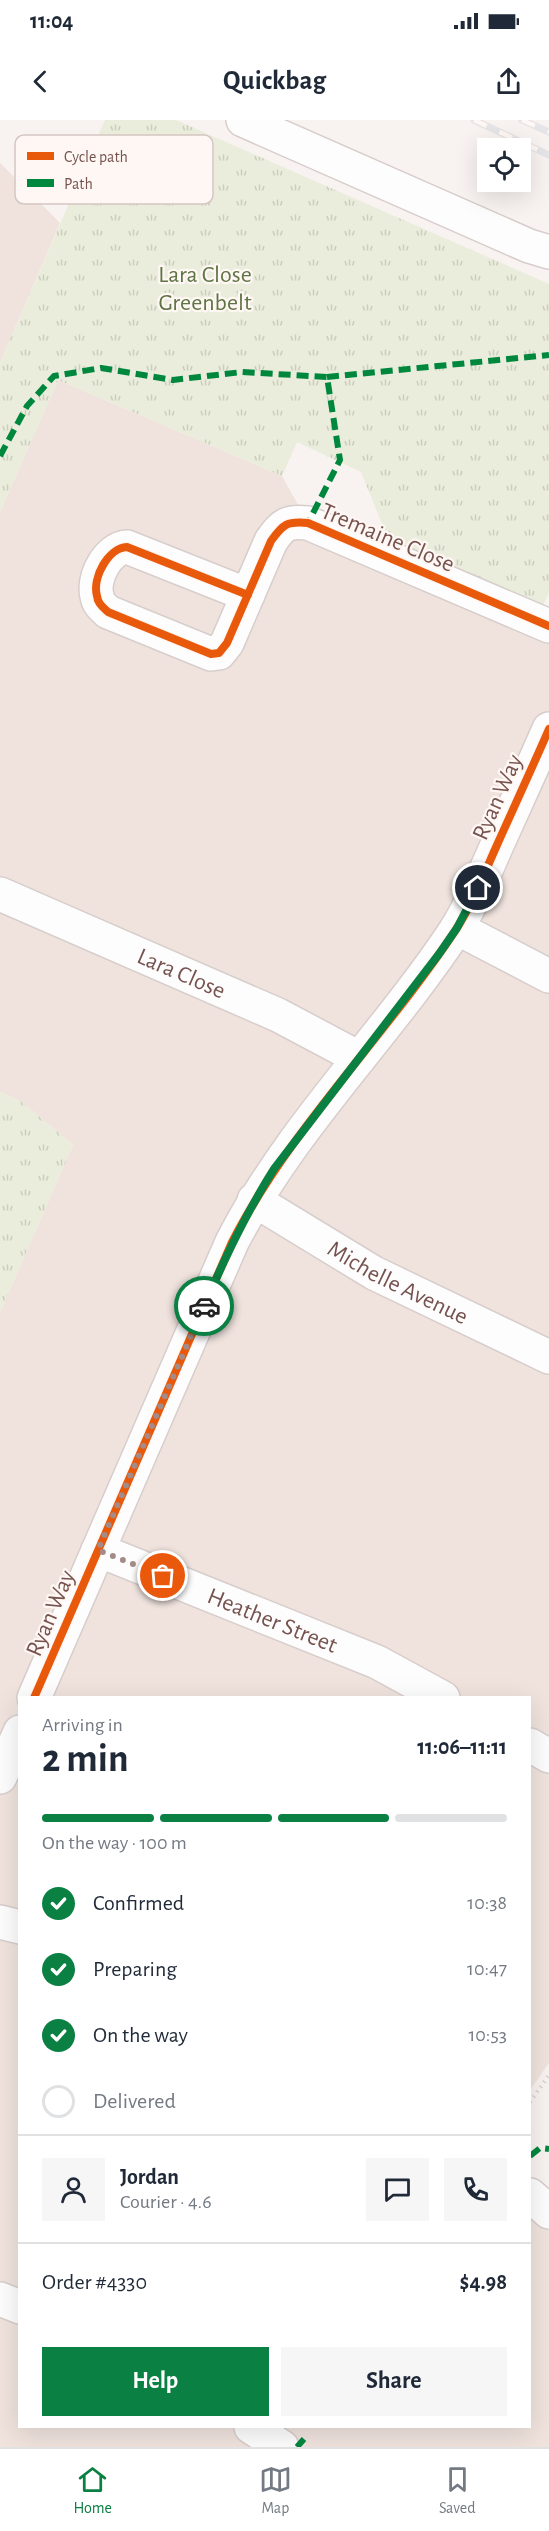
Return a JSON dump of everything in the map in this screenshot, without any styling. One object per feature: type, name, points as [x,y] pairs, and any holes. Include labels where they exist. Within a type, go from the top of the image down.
[{"type":"street","points":[[243,120],[529,246],[549,252]]},
{"type":"street","name":"Tremaine Close","points":[[248,595],[271,541],[281,526],[293,522],[308,523],[549,626]]},
{"type":"street","name":"Ryan Way","points":[[35,1696],[232,1242],[254,1200],[274,1169],[457,928],[478,888],[549,729]]},
{"type":"street","name":"Lara Close","points":[[0,894],[278,1015],[359,1058]]},
{"type":"street","points":[[457,928],[549,976]]},
{"type":"street","name":"Michelle Avenue","points":[[254,1200],[374,1273],[549,1357]]},
{"type":"street","name":"Heather Street","points":[[98,1550],[377,1662],[439,1696]]},
{"type":"street","points":[[0,1777],[18,1736]]},
{"type":"street","points":[[531,1746],[549,1756]]},
{"type":"street","points":[[0,1922],[18,1926]]},
{"type":"street","points":[[531,2196],[549,2212]]},
{"type":"street","points":[[0,2299],[18,2306]]},
{"type":"street","points":[[253,2428],[282,2447]]},
{"type":"path","points":[[531,2101],[549,2075]]},
{"type":"shaded area","points":[[0,163],[15,178],[15,204],[41,204],[60,223],[0,363]]},
{"type":"shaded area","points":[[58,380],[282,476],[307,521],[549,625],[549,2063],[531,2089],[531,1696],[18,1696],[18,2428],[531,2428],[531,2194],[549,2209],[549,2447],[0,2447],[0,1312],[73,1145],[22,1102],[0,1092],[0,512]]},
{"type":"green space","name":"Lara Close Greenbelt","points":[[105,120],[176,120],[210,135],[99,135]]},
{"type":"green space","name":"Lara Close Greenbelt","points":[[213,136],[549,284],[549,592],[542,608],[396,546],[383,526],[361,472],[297,442],[282,476],[58,380],[0,512],[0,363],[69,204],[213,204]]},
{"type":"green space","points":[[0,1092],[22,1102],[73,1145],[0,1312]]},
{"type":"railway","points":[[474,120],[549,155]]},
{"type":"railway","points":[[522,120],[549,132]]},
{"type":"marked path","points":[[327,377],[549,355]]},
{"type":"marked path","points":[[0,456],[27,406],[54,376],[101,368],[173,380],[242,372],[327,377],[340,460],[308,523]]},
{"type":"marked path","points":[[531,2155],[540,2148],[549,2149]]},
{"type":"marked path","points":[[297,2447],[304,2439]]},
{"type":"cycle path","points":[[248,595],[127,547],[108,558],[99,573],[96,589],[98,601],[108,612],[211,654],[219,653],[227,643],[271,541],[290,523],[308,523],[549,626]]},
{"type":"cycle path","points":[[35,1696],[232,1242],[282,1160],[455,931],[478,889],[549,729]]},
{"type":"way so far","points":[[163,1576],[98,1550],[204,1306]]},
{"type":"route","points":[[204,1306],[232,1242],[254,1200],[274,1169],[439,954],[457,928],[478,888]]}]
